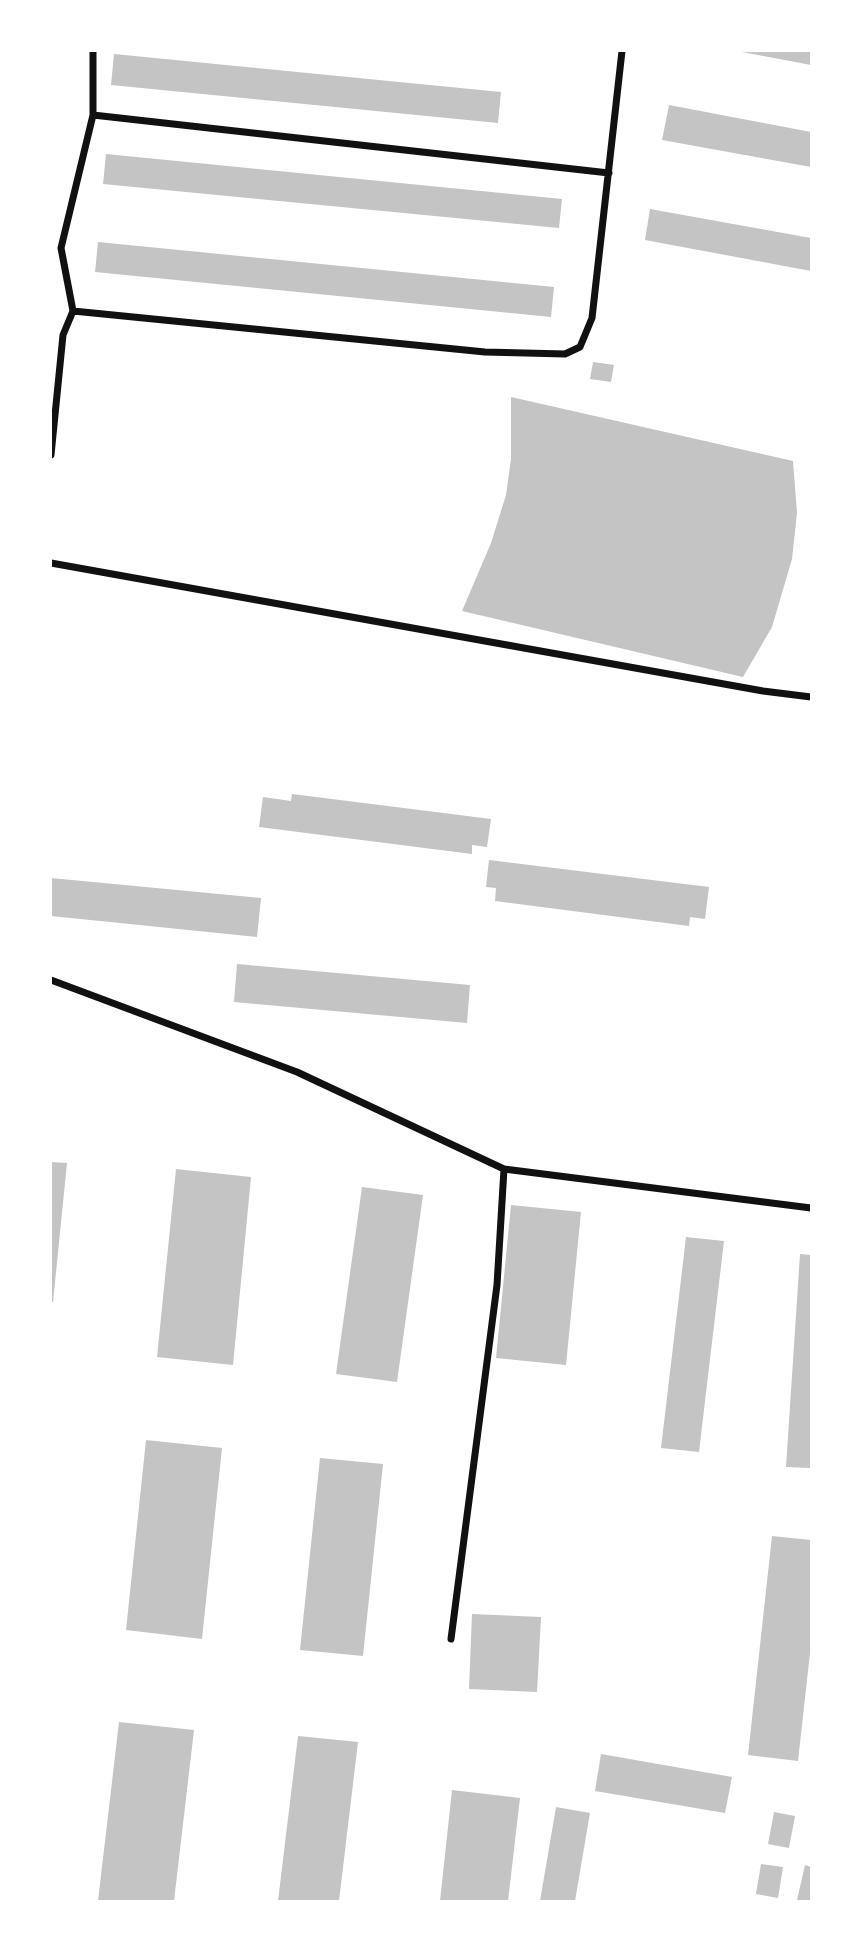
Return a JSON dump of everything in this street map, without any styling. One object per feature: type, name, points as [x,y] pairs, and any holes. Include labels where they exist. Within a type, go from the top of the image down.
[{"type":"street","points":[[51,455],[63,335],[73,311],[61,248],[93,115],[93,51]]},
{"type":"street","points":[[73,311],[485,352],[565,354],[580,347],[592,318],[622,51]]},
{"type":"street","points":[[93,115],[609,173]]},
{"type":"street","points":[[51,247],[61,248]]},
{"type":"street","points":[[51,563],[762,691],[811,697]]},
{"type":"street","points":[[51,979],[297,1072],[504,1169],[811,1208]]},
{"type":"street","points":[[451,1639],[497,1285],[504,1169]]},
{"type":"building","points":[[811,51],[811,65],[742,52]]},
{"type":"building","points":[[114,54],[501,92],[498,123],[111,85]]},
{"type":"building","points":[[669,105],[811,132],[811,167],[662,140]]},
{"type":"building","points":[[106,154],[562,199],[559,228],[103,184]]},
{"type":"building","points":[[650,209],[811,238],[811,271],[645,240]]},
{"type":"building","points":[[98,242],[554,287],[551,317],[95,272]]},
{"type":"building","points":[[593,362],[614,365],[611,382],[590,379]]},
{"type":"building","points":[[511,397],[793,461],[797,513],[792,559],[772,627],[743,677],[462,611],[491,543],[506,495],[511,459]]},
{"type":"building","points":[[292,794],[491,819],[487,847],[472,845],[472,854],[259,827],[263,797],[291,801]]},
{"type":"building","points":[[489,860],[709,887],[705,919],[690,917],[689,926],[495,901],[496,888],[486,887]]},
{"type":"building","points":[[51,878],[261,898],[257,937],[51,916]]},
{"type":"building","points":[[237,964],[470,985],[467,1023],[234,1002]]},
{"type":"building","points":[[51,1162],[67,1163],[53,1302],[51,1302]]},
{"type":"building","points":[[176,1169],[251,1177],[233,1365],[157,1357]]},
{"type":"building","points":[[362,1187],[423,1195],[397,1382],[336,1374]]},
{"type":"building","points":[[511,1205],[581,1212],[566,1365],[496,1358]]},
{"type":"building","points":[[686,1237],[724,1241],[699,1452],[661,1448]]},
{"type":"building","points":[[800,1254],[811,1255],[811,1468],[786,1467]]},
{"type":"building","points":[[146,1440],[222,1448],[202,1639],[126,1630]]},
{"type":"building","points":[[320,1458],[383,1464],[363,1656],[300,1650]]},
{"type":"building","points":[[772,1536],[811,1540],[811,1644],[798,1761],[748,1755]]},
{"type":"building","points":[[472,1614],[541,1617],[537,1692],[469,1689]]},
{"type":"building","points":[[119,1722],[194,1730],[174,1901],[98,1901]]},
{"type":"building","points":[[298,1736],[358,1742],[339,1901],[278,1901]]},
{"type":"building","points":[[601,1754],[732,1777],[725,1813],[595,1791]]},
{"type":"building","points":[[452,1790],[520,1798],[508,1901],[440,1901]]},
{"type":"building","points":[[556,1807],[590,1813],[575,1901],[540,1901]]},
{"type":"building","points":[[774,1812],[795,1816],[789,1848],[768,1844]]},
{"type":"building","points":[[761,1864],[783,1867],[778,1898],[756,1894]]},
{"type":"building","points":[[805,1865],[811,1867],[811,1901],[797,1900]]}]
